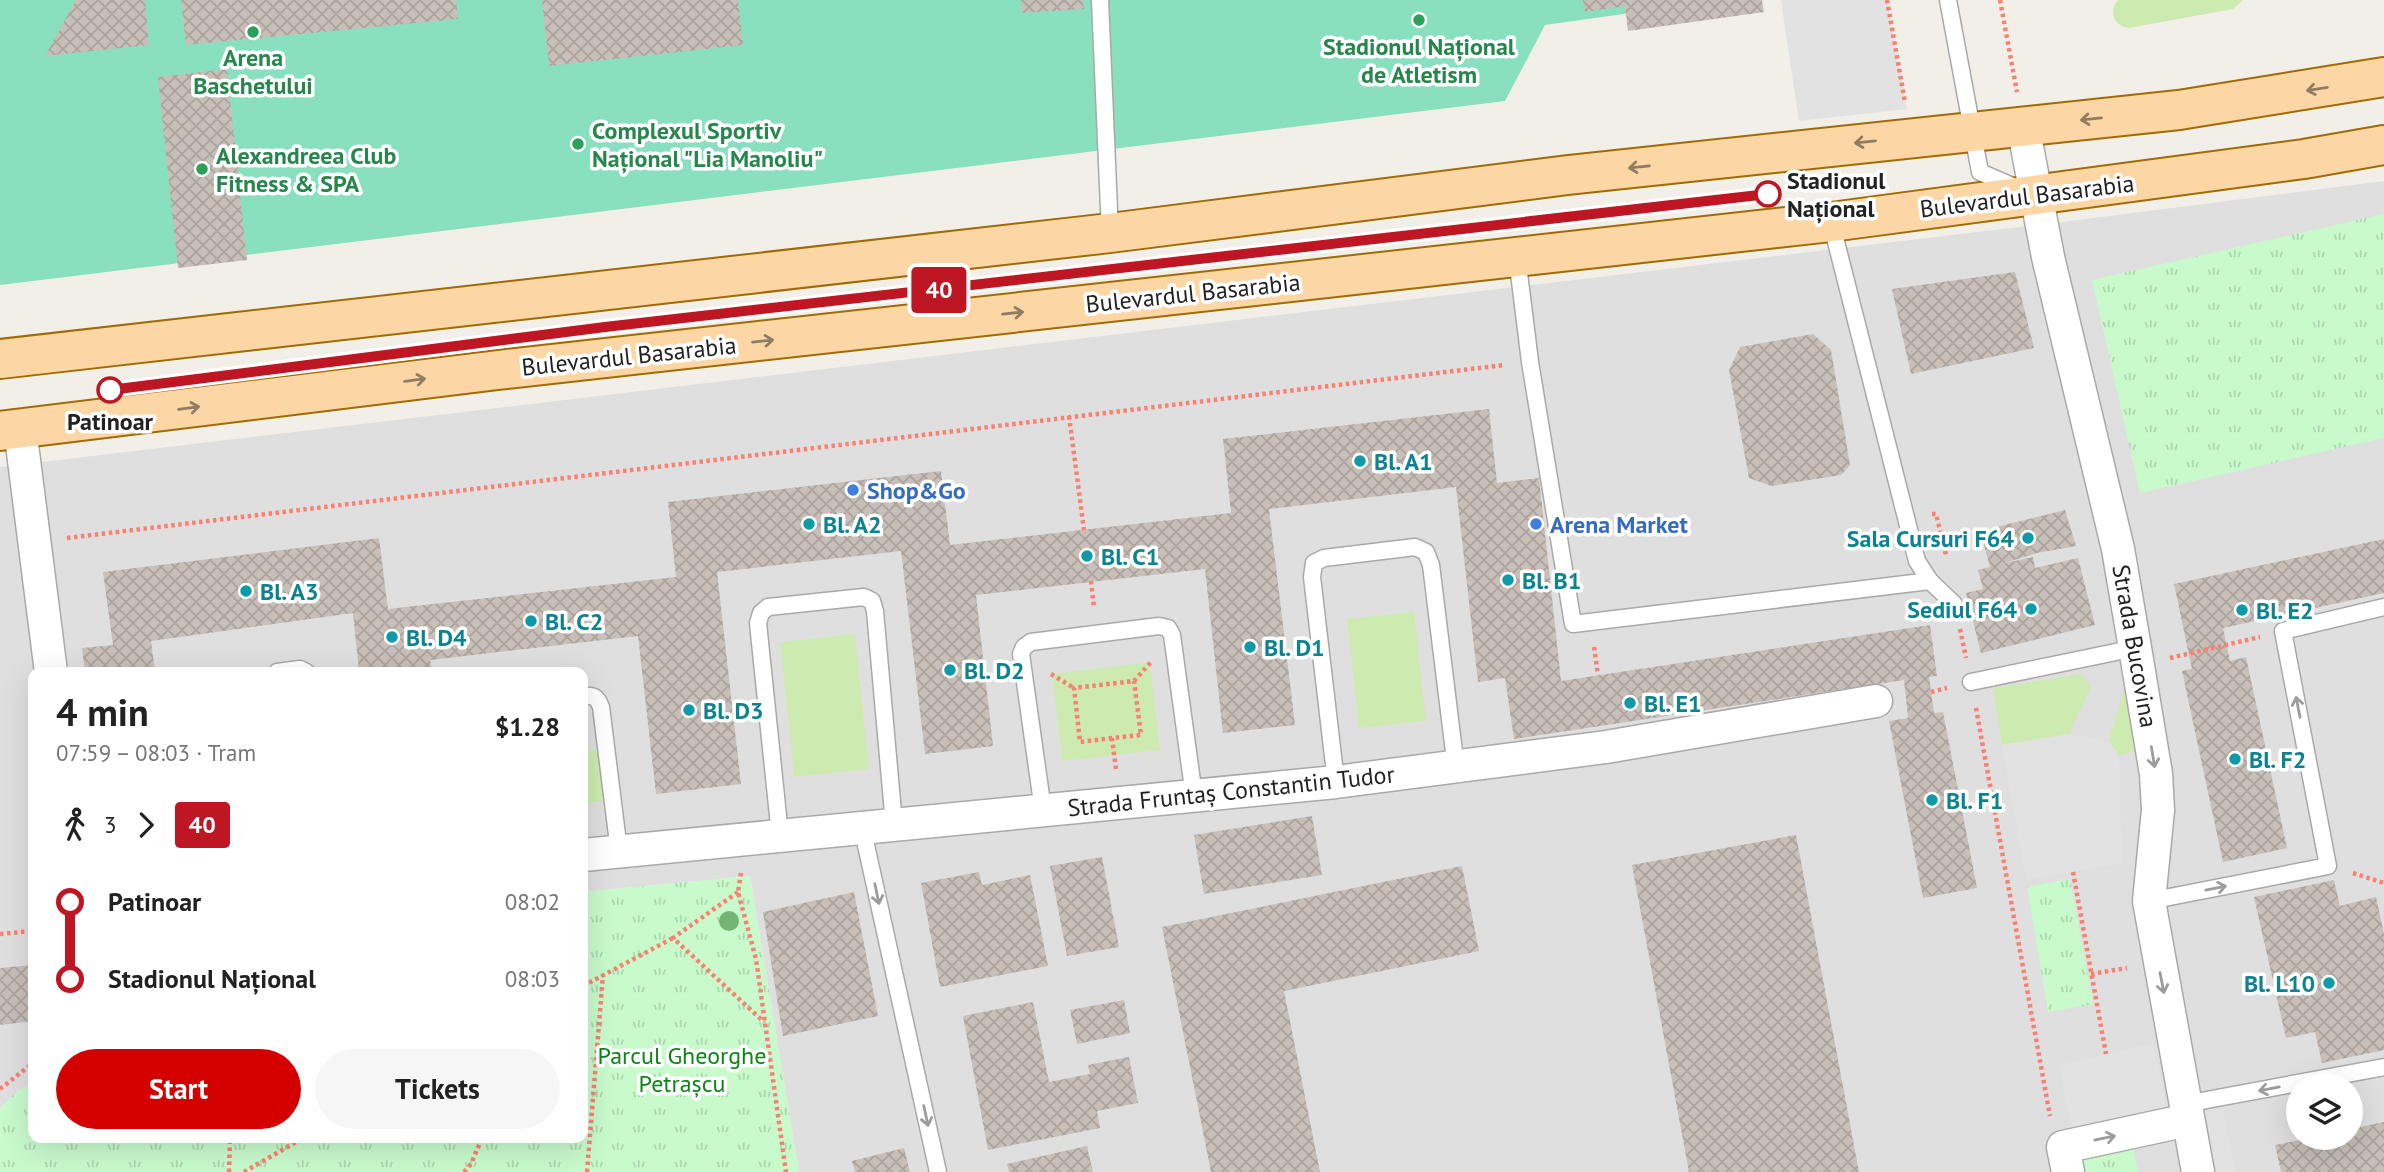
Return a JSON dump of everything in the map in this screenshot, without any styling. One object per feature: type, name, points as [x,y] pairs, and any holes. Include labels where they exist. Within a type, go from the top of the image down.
[{"type":"main road","points":[[0,359],[1110,233],[1568,175],[2179,110],[2384,77]]},
{"type":"main road","name":"Bulevardul Basarabia","points":[[10,430],[498,370],[1831,222],[2304,159],[2384,145]]},
{"type":"street","name":"Strada Bucovina","points":[[2023,126],[2035,196],[2118,549],[2137,657],[2156,774],[2158,810],[2149,901],[2198,1172]]},
{"type":"street","points":[[10,430],[34,542],[50,667]]},
{"type":"street","name":"Strada Fruntaș Constantin Tudor","points":[[588,854],[1456,768],[1606,747],[1875,701]]},
{"type":"street","points":[[2068,1172],[2063,1147],[2187,1112]]},
{"type":"lane","points":[[1100,0],[1110,233]]},
{"type":"lane","points":[[1948,0],[1980,172],[2035,196]]},
{"type":"lane","points":[[1831,222],[1917,561],[1930,582],[1954,604]]},
{"type":"lane","points":[[1517,257],[1530,362],[1573,624],[1930,582]]},
{"type":"lane","points":[[1336,782],[1312,577],[1314,563],[1324,558],[1402,548],[1415,547],[1426,552],[1431,565],[1456,768]]},
{"type":"lane","points":[[780,835],[758,623],[761,613],[768,607],[864,597],[872,601],[875,611],[894,824]]},
{"type":"lane","points":[[2149,901],[2328,866],[2283,631],[2384,607]]},
{"type":"lane","points":[[1043,810],[1021,654],[1024,647],[1031,642],[1159,626],[1168,628],[1172,635],[1194,796]]},
{"type":"lane","points":[[1971,682],[2137,657]]},
{"type":"lane","points":[[588,695],[598,699],[601,707],[619,851]]},
{"type":"lane","points":[[862,827],[938,1172]]},
{"type":"lane","points":[[2187,1112],[2384,1068]]},
{"type":"path","points":[[1887,0],[1907,109]]},
{"type":"path","points":[[2000,0],[2023,126]]},
{"type":"path","points":[[34,542],[1530,362]]},
{"type":"path","points":[[1069,416],[1084,530]]},
{"type":"path","points":[[1917,561],[1945,552]]},
{"type":"path","points":[[2189,654],[2227,645]]},
{"type":"path","points":[[1134,681],[1141,735],[1112,738],[1080,742],[1073,688],[1134,681]]},
{"type":"path","points":[[1112,738],[1120,803]]},
{"type":"path","points":[[747,838],[738,892],[756,959],[786,1172]]},
{"type":"path","points":[[2328,866],[2384,883]]},
{"type":"path","points":[[2073,872],[2106,1054]]},
{"type":"path","points":[[588,983],[673,938],[738,892]]},
{"type":"path","points":[[0,934],[28,931]]},
{"type":"path","points":[[673,938],[765,1023]]},
{"type":"path","points":[[587,1172],[603,975]]},
{"type":"path","points":[[0,1089],[28,1067]]},
{"type":"path","points":[[229,1172],[230,1143]]},
{"type":"path","points":[[244,1172],[294,1143]]},
{"type":"path","points":[[464,1172],[471,1164],[480,1143]]},
{"type":"shaded area","points":[[1781,0],[1887,0],[1907,109],[1799,121]]},
{"type":"shaded area","points":[[2384,181],[2384,1172],[799,1172],[750,876],[588,892],[588,667],[28,667],[28,1085],[14,1094],[0,1109],[0,467],[2062,222]]},
{"type":"shaded area","points":[[2069,734],[2109,741],[2119,756],[2122,863],[2026,880],[2002,745]]},
{"type":"shaded area","points":[[2153,1044],[2171,1133],[2077,1152],[2059,1065]]},
{"type":"shaded area","points":[[2223,1110],[2235,1172],[2205,1172],[2194,1112]]},
{"type":"green space","name":"Complexul Sportiv Național \"Lia Manoliu\"","points":[[0,0],[1723,0],[1545,25],[1505,101],[0,285]]},
{"type":"green space","points":[[2118,0],[2243,0],[2233,9],[2129,28],[2114,18],[2113,9]]},
{"type":"green space","points":[[2384,214],[2384,438],[2140,493],[2092,280]]},
{"type":"green space","points":[[1414,612],[1426,721],[1359,728],[1347,619]]},
{"type":"green space","points":[[855,634],[869,769],[794,777],[780,642]]},
{"type":"green space","points":[[1150,662],[1160,750],[1062,761],[1052,674]]},
{"type":"green space","points":[[2081,674],[2091,687],[2069,734],[2002,745],[1993,688]]},
{"type":"green space","points":[[2127,677],[2143,747],[2119,756],[2109,741]]},
{"type":"green space","points":[[597,750],[604,801],[588,803],[588,751]]},
{"type":"green space","name":"Parcul Gheorghe Petrașcu","points":[[750,876],[799,1172],[0,1172],[0,1109],[14,1094],[28,1085],[28,1143],[588,1143],[588,892]]},
{"type":"green space","points":[[2070,879],[2093,1004],[2048,1012],[2027,887]]},
{"type":"green space","points":[[2132,1141],[2138,1172],[2080,1172],[2077,1152]]},
{"type":"building","points":[[76,0],[145,0],[149,45],[45,56]]},
{"type":"building","name":"Arena Baschetului","points":[[181,0],[456,0],[458,19],[186,45]]},
{"type":"building","points":[[542,0],[738,0],[743,45],[549,66]]},
{"type":"building","points":[[1021,0],[1083,0],[1084,9],[1022,13]]},
{"type":"building","points":[[1583,0],[1762,0],[1764,12],[1628,31],[1625,6],[1585,12]]},
{"type":"building","name":"Alexandreea Club Fitness & SPA","points":[[227,69],[247,260],[178,268],[158,77]]},
{"type":"building","points":[[2015,272],[2034,348],[1911,374],[1892,289]]},
{"type":"building","points":[[1813,334],[1831,350],[1850,465],[1841,475],[1771,486],[1749,478],[1729,370],[1740,347]]},
{"type":"building","points":[[1489,409],[1497,483],[1539,478],[1561,681],[1930,625],[1937,676],[1929,677],[1934,713],[1943,712],[1977,888],[1923,898],[1889,721],[1908,718],[1904,680],[1514,739],[1505,678],[1478,682],[1456,487],[1269,509],[1295,725],[1223,733],[1205,569],[976,595],[993,746],[925,754],[901,551],[717,572],[741,784],[656,794],[638,636],[430,660],[431,667],[358,667],[353,613],[151,641],[154,667],[84,667],[82,648],[113,645],[103,572],[379,538],[388,609],[676,577],[668,502],[941,471],[950,545],[1231,513],[1223,439]]},
{"type":"building","name":"Sediul F64","points":[[2065,510],[2076,546],[2037,553],[2001,564],[2033,557],[2035,568],[2078,558],[2095,625],[1981,653],[1966,593],[1983,589],[1978,570],[1990,567],[1980,531]]},
{"type":"building","points":[[2384,539],[2384,593],[2223,628],[2230,661],[2246,657],[2287,848],[2223,862],[2182,671],[2192,669],[2174,584]]},
{"type":"building","points":[[1312,816],[1322,875],[1204,894],[1194,835]]},
{"type":"building","points":[[1796,835],[1859,1172],[1689,1172],[1632,865]]},
{"type":"building","points":[[1102,857],[1119,947],[1067,956],[1050,866]]},
{"type":"building","points":[[1462,866],[1479,951],[1284,991],[1320,1172],[1211,1172],[1162,927]]},
{"type":"building","points":[[979,872],[982,885],[1030,875],[1048,966],[940,987],[921,883]]},
{"type":"building","name":"Bl. L10","points":[[2334,880],[2340,906],[2376,897],[2384,934],[2384,1050],[2322,1063],[2315,1032],[2286,1038],[2254,897]]},
{"type":"building","points":[[854,892],[878,1016],[783,1036],[763,912]]},
{"type":"building","points":[[28,965],[28,1022],[0,1025],[0,968]]},
{"type":"building","points":[[1124,1000],[1130,1033],[1077,1044],[1070,1010]]},
{"type":"building","points":[[1033,1002],[1049,1082],[1090,1074],[1088,1065],[1129,1057],[1138,1103],[1097,1111],[1100,1128],[988,1150],[963,1016]]},
{"type":"building","points":[[2384,1122],[2384,1172],[2281,1172],[2275,1145],[2286,1143],[2286,1150],[2363,1150],[2363,1126]]},
{"type":"building","points":[[1087,1146],[1093,1172],[1009,1172],[1007,1164]]},
{"type":"building","points":[[904,1148],[910,1172],[855,1172],[852,1161]]},
{"type":"tram line","name":"40","points":[[110,390],[605,327],[1768,194]]},
{"type":"place","name":"Stadionul Național de Atletism","points":[[1419,20]]},
{"type":"place","name":"Arena Baschetului","points":[[253,32]]},
{"type":"place","name":"Complexul Sportiv Național \"Lia Manoliu\"","points":[[578,144]]},
{"type":"place","name":"Alexandreea Club Fitness & SPA","points":[[202,169]]},
{"type":"place","name":"Stadionul Național","points":[[1768,194]]},
{"type":"place","name":"Patinoar","points":[[110,390]]},
{"type":"place","name":"Bl. A1","points":[[1360,461]]},
{"type":"place","name":"Shop&Go","points":[[853,490]]},
{"type":"place","name":"Bl. A2","points":[[809,524]]},
{"type":"place","name":"Arena Market","points":[[1536,524]]},
{"type":"place","name":"Sala Cursuri F64","points":[[2028,538]]},
{"type":"place","name":"Bl. C1","points":[[1087,556]]},
{"type":"place","name":"Bl. B1","points":[[1508,580]]},
{"type":"place","name":"Bl. A3","points":[[246,591]]},
{"type":"place","name":"Sediul F64","points":[[2031,609]]},
{"type":"place","name":"Bl. E2","points":[[2242,610]]},
{"type":"place","name":"Bl. C2","points":[[531,621]]},
{"type":"place","name":"Bl. D4","points":[[392,637]]},
{"type":"place","name":"Bl. D1","points":[[1250,647]]},
{"type":"place","name":"Bl. D2","points":[[950,670]]},
{"type":"place","name":"Bl. E1","points":[[1630,703]]},
{"type":"place","name":"Bl. D3","points":[[689,710]]},
{"type":"place","name":"Bl. F2","points":[[2235,759]]},
{"type":"place","name":"Bl. F1","points":[[1932,800]]},
{"type":"place","name":"Bl. L10","points":[[2329,983]]}]
